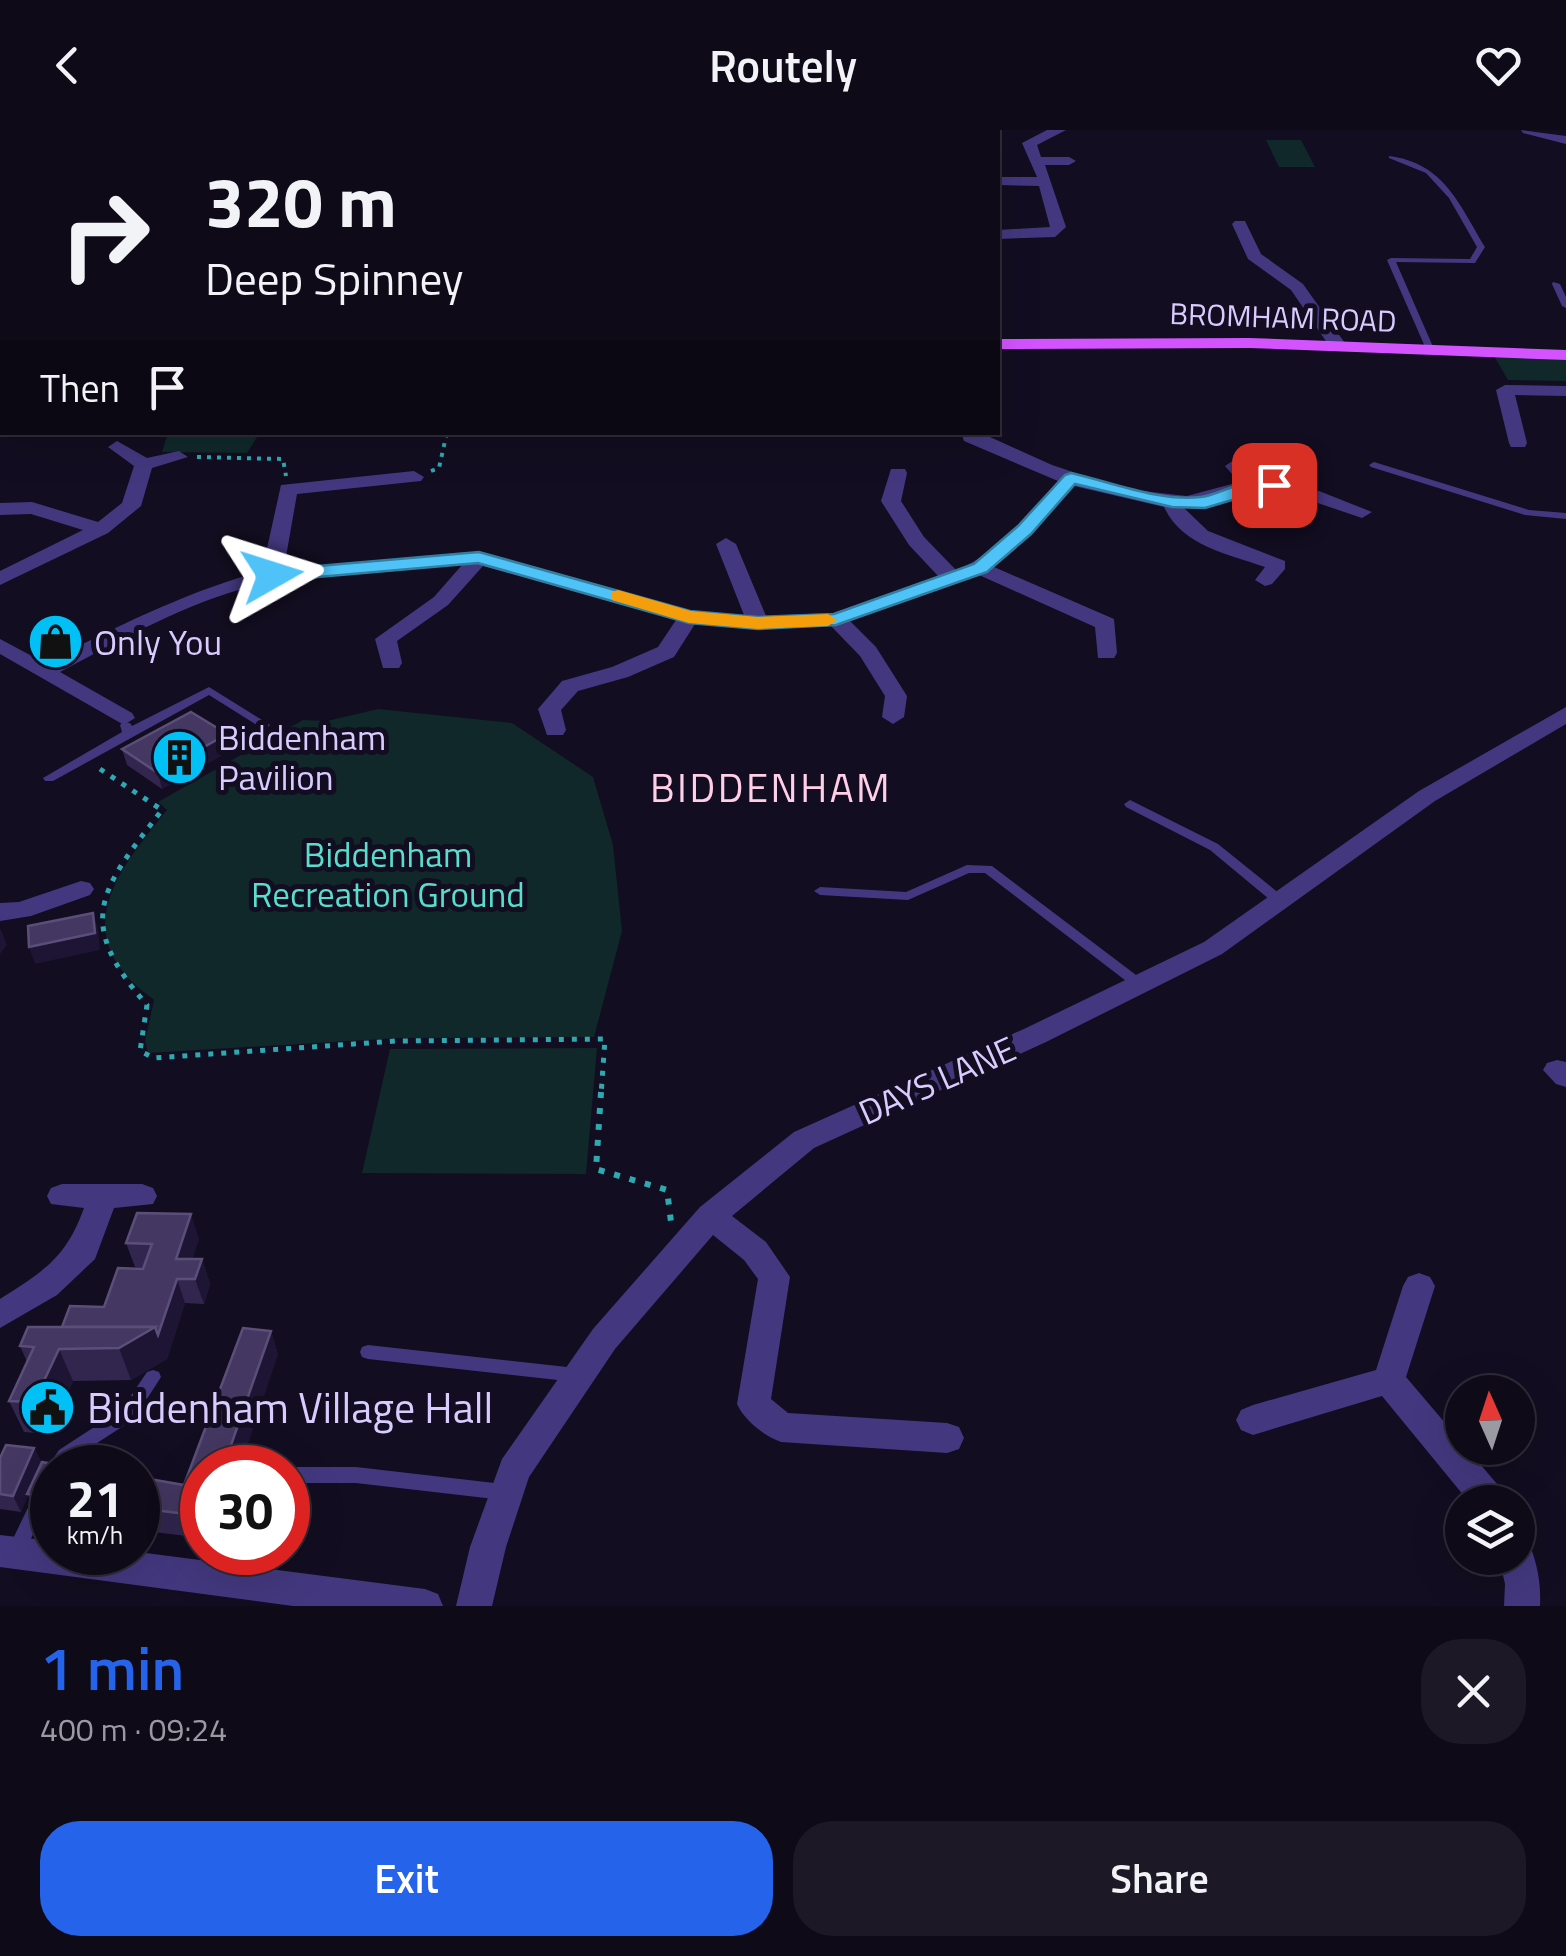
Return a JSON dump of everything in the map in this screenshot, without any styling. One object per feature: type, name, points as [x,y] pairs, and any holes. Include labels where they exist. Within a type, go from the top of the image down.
[{"type":"main road","name":"BROMHAM ROAD","points":[[1000,344],[1137,341],[1566,355]]},
{"type":"street","points":[[1000,235],[1054,232],[1058,226],[1029,143],[1059,130]]},
{"type":"street","points":[[1528,130],[1566,140]]},
{"type":"street","points":[[1000,182],[1041,172],[1069,160]]},
{"type":"street","points":[[1240,224],[1254,256],[1297,287],[1338,346]]},
{"type":"street","points":[[1518,443],[1506,390],[1566,391]]},
{"type":"street","points":[[970,435],[1044,471],[1172,502],[1205,502],[1250,486],[1274,485],[1362,512]]},
{"type":"street","points":[[116,447],[144,464],[179,456]]},
{"type":"street","points":[[0,579],[101,529],[131,506],[144,464]]},
{"type":"street","points":[[1234,466],[1247,476],[1250,486]]},
{"type":"street","points":[[898,472],[891,501],[916,541],[954,580]]},
{"type":"street","points":[[272,575],[288,489],[414,477]]},
{"type":"street","points":[[44,672],[139,623],[220,590],[272,575],[479,558],[689,617],[758,623],[836,620],[980,568],[1024,530],[1071,478]]},
{"type":"street","points":[[1172,502],[1175,516],[1191,529],[1280,567]]},
{"type":"street","points":[[0,509],[32,508],[101,529]]},
{"type":"street","points":[[726,544],[758,623]]},
{"type":"street","points":[[391,662],[386,639],[441,600],[479,558]]},
{"type":"street","points":[[980,568],[1106,624],[1106,653]]},
{"type":"street","points":[[554,730],[548,709],[570,686],[620,672],[666,652],[689,617]]},
{"type":"street","points":[[836,620],[868,652],[896,696],[892,718]]},
{"type":"street","points":[[0,645],[126,726]]},
{"type":"street","name":"DAYS LANE","points":[[474,1606],[514,1470],[604,1339],[711,1216],[804,1140],[1213,948],[1427,796],[1566,714]]},
{"type":"street","points":[[0,912],[22,910],[80,889]]},
{"type":"street","points":[[62,1196],[142,1196]]},
{"type":"street","points":[[0,1315],[46,1286],[84,1250],[102,1196]]},
{"type":"street","points":[[711,1216],[755,1252],[774,1277],[754,1404],[781,1426],[947,1438]]},
{"type":"street","points":[[1389,1380],[1419,1286]]},
{"type":"street","points":[[1253,1420],[1389,1380]]},
{"type":"street","points":[[1389,1380],[1434,1440],[1476,1485]]},
{"type":"street","points":[[7,1552],[425,1606]]},
{"type":"street","points":[[1521,1575],[1522,1606]]},
{"type":"lane","points":[[1391,157],[1429,171],[1452,197],[1481,248],[1472,261],[1391,260],[1430,349]]},
{"type":"lane","points":[[1556,284],[1566,306]]},
{"type":"lane","points":[[1374,465],[1528,513],[1566,516]]},
{"type":"lane","points":[[49,778],[126,726],[209,690],[264,725]]},
{"type":"lane","points":[[1130,804],[1214,847],[1280,900]]},
{"type":"lane","points":[[820,891],[908,896],[967,869],[988,870],[1140,984]]},
{"type":"lane","points":[[368,1352],[579,1376]]},
{"type":"lane","points":[[80,1445],[128,1414],[153,1377]]},
{"type":"lane","points":[[310,1475],[356,1475],[506,1493]]},
{"type":"lane","points":[[7,1552],[30,1513]]},
{"type":"path","points":[[414,477],[439,468],[446,435]]},
{"type":"path","points":[[179,456],[283,459],[288,489]]},
{"type":"path","points":[[107,756],[96,767],[162,810],[122,861],[106,895],[100,924],[117,975],[147,1005],[140,1051],[154,1058],[396,1041],[604,1039],[596,1169],[666,1190],[674,1237],[682,1246]]},
{"type":"green space","points":[[1266,140],[1301,140],[1315,167],[1279,167]]},
{"type":"green space","points":[[1494,356],[1566,360],[1566,381],[1508,380]]},
{"type":"green space","points":[[167,435],[258,435],[247,453],[162,452]]},
{"type":"green space","points":[[314,435],[424,435],[423,437]]},
{"type":"green space","name":"Biddenham Recreation Ground","points":[[378,709],[512,723],[593,777],[613,845],[622,931],[594,1037],[400,1038],[148,1053],[145,1041],[154,1000],[125,974],[111,952],[105,930],[114,888],[138,847],[167,810],[158,802],[303,720],[327,721]]},
{"type":"green space","points":[[597,1048],[586,1174],[362,1173],[390,1049]]},
{"type":"building","points":[[191,712],[227,734],[158,773],[122,749]]},
{"type":"building","points":[[93,913],[95,933],[29,947],[28,926]]},
{"type":"building","points":[[137,1213],[191,1214],[176,1259],[202,1259],[195,1279],[177,1279],[158,1335],[155,1327],[62,1327],[70,1306],[104,1307],[118,1268],[143,1269],[152,1244],[126,1243]]},
{"type":"building","points":[[28,1327],[155,1327],[119,1348],[59,1349],[34,1402],[9,1401],[34,1347],[20,1346]]},
{"type":"building","points":[[243,1328],[271,1331],[231,1445],[199,1445]]},
{"type":"building","points":[[6,1445],[30,1448],[30,1457],[13,1496],[0,1494],[0,1458]]},
{"type":"building","points":[[160,1481],[180,1484],[180,1513],[160,1511]]},
{"type":"slow traffic","points":[[618,596],[689,617],[758,623],[828,620]]},
{"type":"place","name":"Only You","points":[[55,642]]},
{"type":"place","name":"Biddenham Pavilion","points":[[179,757]]},
{"type":"place","name":"Biddenham Village Hall","points":[[48,1407]]},
{"type":"district","name":"BIDDENHAM","points":[[771,787]]},
{"type":"route","points":[[272,575],[390,562],[479,558],[689,617],[758,623],[836,620],[980,568],[1024,530],[1071,478],[1172,502],[1205,502],[1250,486],[1274,485]]}]
